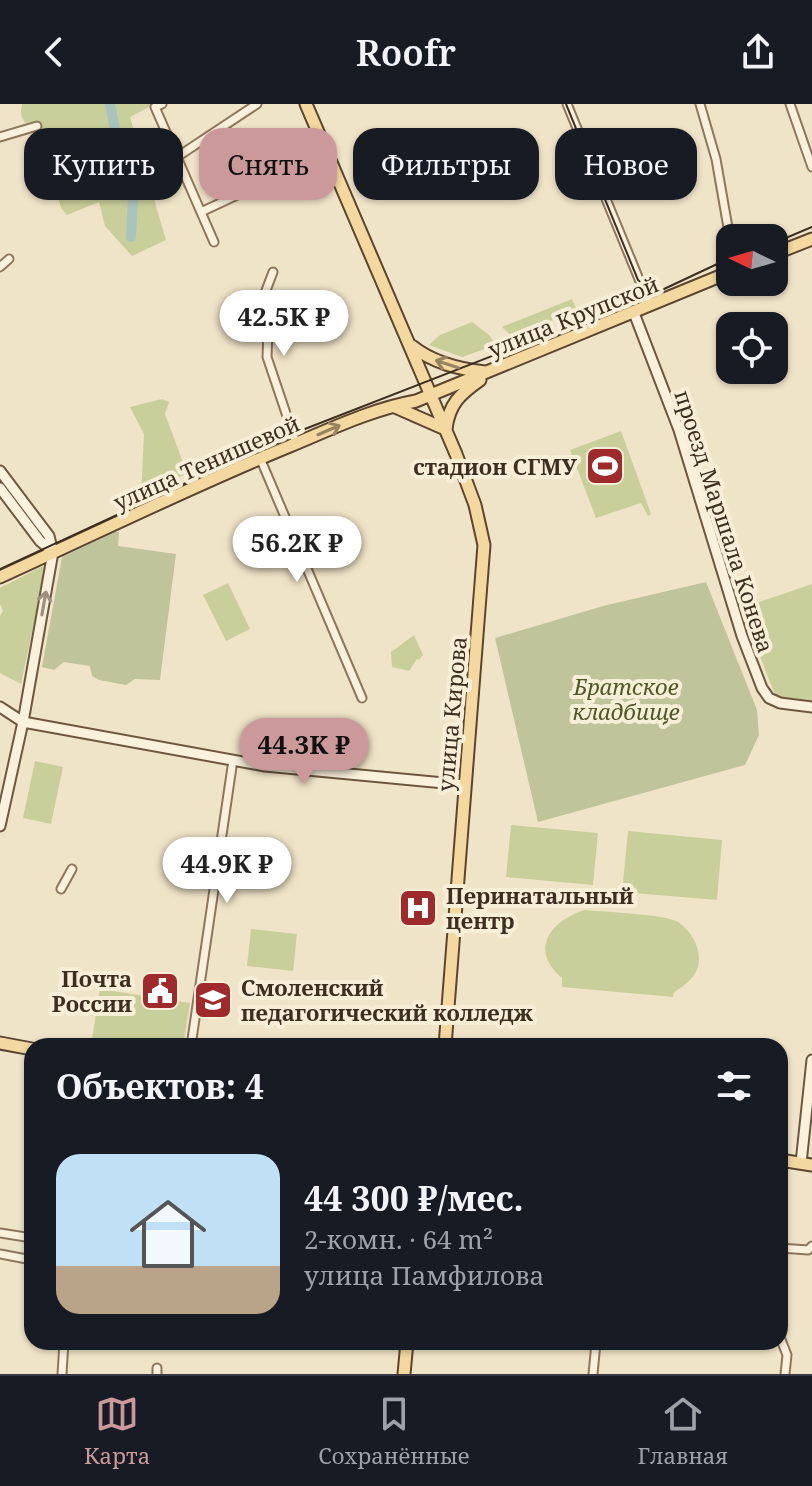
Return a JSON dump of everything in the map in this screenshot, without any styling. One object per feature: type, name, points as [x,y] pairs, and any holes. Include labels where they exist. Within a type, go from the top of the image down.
[{"type":"main road","name":"улица Кирова","points":[[306,104],[316,128]]},
{"type":"main road","name":"улица Кирова","points":[[337,176],[446,430],[475,505],[484,545],[446,1038]]},
{"type":"main road","points":[[788,248],[812,239]]},
{"type":"main road","name":"улица Крупской","points":[[430,392],[490,372],[716,278]]},
{"type":"main road","points":[[410,343],[436,361],[466,370],[490,372]]},
{"type":"main road","points":[[391,406],[446,430],[448,415],[459,395],[490,372]]},
{"type":"main road","name":"улица Тенишевой","points":[[0,577],[260,458],[391,406],[416,401],[430,392]]},
{"type":"main road","points":[[0,1043],[24,1048]]},
{"type":"main road","points":[[404,1374],[406,1350]]},
{"type":"street","points":[[183,153],[257,104]]},
{"type":"street","points":[[567,104],[650,306]]},
{"type":"street","points":[[700,104],[716,159],[727,224]]},
{"type":"street","points":[[790,104],[812,167]]},
{"type":"street","points":[[159,106],[167,128]]},
{"type":"street","points":[[0,137],[37,126]]},
{"type":"street","points":[[183,171],[214,242]]},
{"type":"street","points":[[201,212],[227,200]]},
{"type":"street","points":[[0,267],[9,259]]},
{"type":"street","points":[[273,272],[262,301],[268,331],[267,357],[296,443]]},
{"type":"street","name":"проезд Маршала Конева","points":[[634,313],[679,430],[742,636],[762,688],[769,698],[780,703],[812,707]]},
{"type":"street","points":[[260,458],[362,698]]},
{"type":"street","points":[[0,471],[49,536],[53,552],[23,722],[0,826]]},
{"type":"street","points":[[0,488],[40,541],[53,552]]},
{"type":"street","points":[[0,707],[23,722],[265,766],[465,785]]},
{"type":"street","points":[[192,1038],[233,760]]},
{"type":"street","points":[[61,889],[72,869]]},
{"type":"street","points":[[806,1164],[812,1060]]},
{"type":"street","points":[[0,1233],[24,1237]]},
{"type":"street","points":[[788,1249],[808,1250],[812,1246]]},
{"type":"street","points":[[0,1254],[24,1258]]},
{"type":"street","points":[[62,1374],[64,1350]]},
{"type":"street","points":[[593,1374],[595,1350]]},
{"type":"street","points":[[785,1350],[785,1374]]},
{"type":"green space","points":[[22,104],[155,104],[130,117],[133,128],[35,128],[24,121]]},
{"type":"green space","points":[[59,200],[154,200],[166,240],[132,256],[105,226],[99,202],[67,215]]},
{"type":"green space","points":[[572,299],[577,310],[512,337],[502,327]]},
{"type":"green space","points":[[472,322],[496,345],[462,357],[429,345],[440,335]]},
{"type":"green space","points":[[162,399],[169,402],[165,414],[187,473],[141,497],[144,434],[130,407]]},
{"type":"green space","name":"стадион СГМУ","points":[[621,431],[651,514],[648,516],[641,503],[596,518],[570,450]]},
{"type":"green space","points":[[119,532],[118,546],[176,554],[160,680],[135,679],[126,685],[99,680],[92,676],[90,666],[64,662],[54,670],[42,667],[62,557]]},
{"type":"green space","points":[[43,566],[45,571],[21,684],[0,673],[0,616],[3,611],[0,588]]},
{"type":"green space","name":"Братское кладбище","points":[[706,582],[757,710],[759,735],[745,765],[538,822],[495,638],[603,606]]},
{"type":"green space","points":[[228,583],[250,629],[226,641],[203,595]]},
{"type":"green space","points":[[812,584],[812,701],[778,697],[741,608]]},
{"type":"green space","points":[[414,635],[423,655],[409,671],[392,667],[391,652]]},
{"type":"green space","points":[[35,761],[63,767],[51,824],[23,818]]},
{"type":"green space","points":[[511,825],[598,833],[593,885],[506,877]]},
{"type":"green space","points":[[628,831],[722,840],[717,900],[622,892]]},
{"type":"green space","points":[[585,910],[647,915],[678,922],[696,943],[699,959],[694,975],[674,992],[673,997],[562,987],[562,978],[546,957],[545,947],[548,937],[562,921]]},
{"type":"green space","points":[[251,929],[297,934],[293,971],[247,966]]},
{"type":"green space","points":[[100,989],[190,1003],[184,1038],[92,1038]]},
{"type":"waterway","points":[[110,104],[124,174],[133,197],[131,237]]},
{"type":"tram line","points":[[566,104],[638,280],[650,290],[661,291]]},
{"type":"tram line","points":[[788,237],[812,227]]},
{"type":"tram line","points":[[0,569],[292,434],[664,289],[716,265]]},
{"type":"place","name":"стадион СГМУ","points":[[605,466]]},
{"type":"place","name":"Перинатальный центр","points":[[418,908]]},
{"type":"place","name":"Почта России","points":[[160,991]]},
{"type":"place","name":"Смоленский педагогический колледж","points":[[213,1000]]}]
